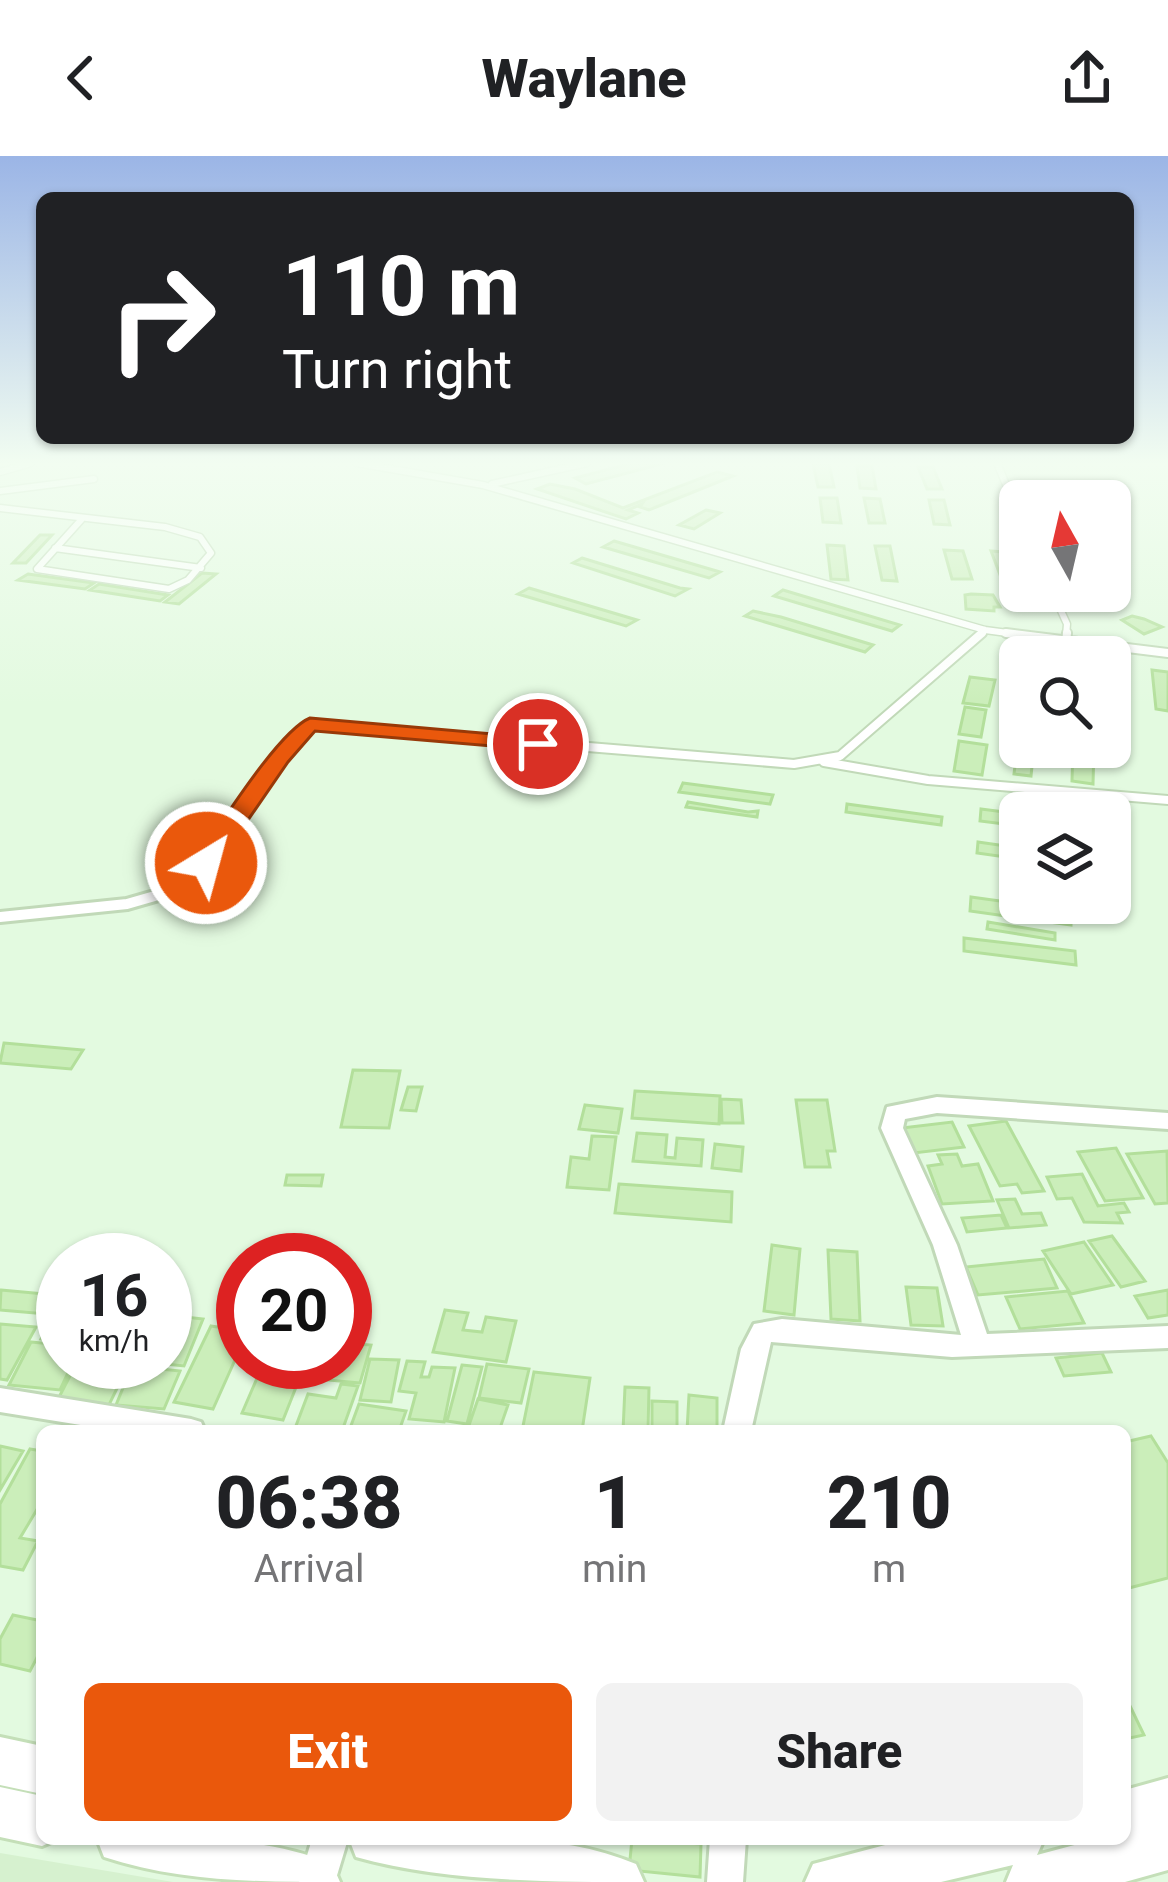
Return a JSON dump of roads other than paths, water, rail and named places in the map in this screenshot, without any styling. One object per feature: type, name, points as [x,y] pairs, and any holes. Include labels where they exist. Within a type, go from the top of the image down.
[{"type":"street","points":[[978,1345],[945,1245],[892,1128],[895,1113],[937,1105],[1168,1120]]},
{"type":"street","points":[[738,1425],[754,1349],[763,1332],[978,1345],[1168,1337]]},
{"type":"street","points":[[0,1400],[154,1425]]},
{"type":"street","points":[[0,1761],[36,1769]]},
{"type":"street","points":[[1131,1840],[1168,1803]]},
{"type":"street","points":[[0,1812],[36,1820]]},
{"type":"street","points":[[149,1845],[315,1882],[327,1845]]},
{"type":"street","points":[[408,1845],[618,1882]]},
{"type":"street","points":[[725,1882],[728,1845]]},
{"type":"street","points":[[831,1882],[993,1845]]},
{"type":"street","points":[[1032,1882],[1119,1852],[1168,1845]]},
{"type":"lane","points":[[59,544],[40,564],[42,572],[169,589],[201,568],[211,553],[207,544]]},
{"type":"lane","points":[[686,544],[985,630],[1026,636]]},
{"type":"lane","points":[[55,548],[201,568]]},
{"type":"lane","points":[[821,762],[840,756],[873,731],[985,630]]},
{"type":"lane","points":[[1131,649],[1168,653]]},
{"type":"lane","points":[[0,917],[128,904],[186,887],[227,838],[302,730],[320,722],[644,753],[821,762],[928,780],[1168,800]]}]
